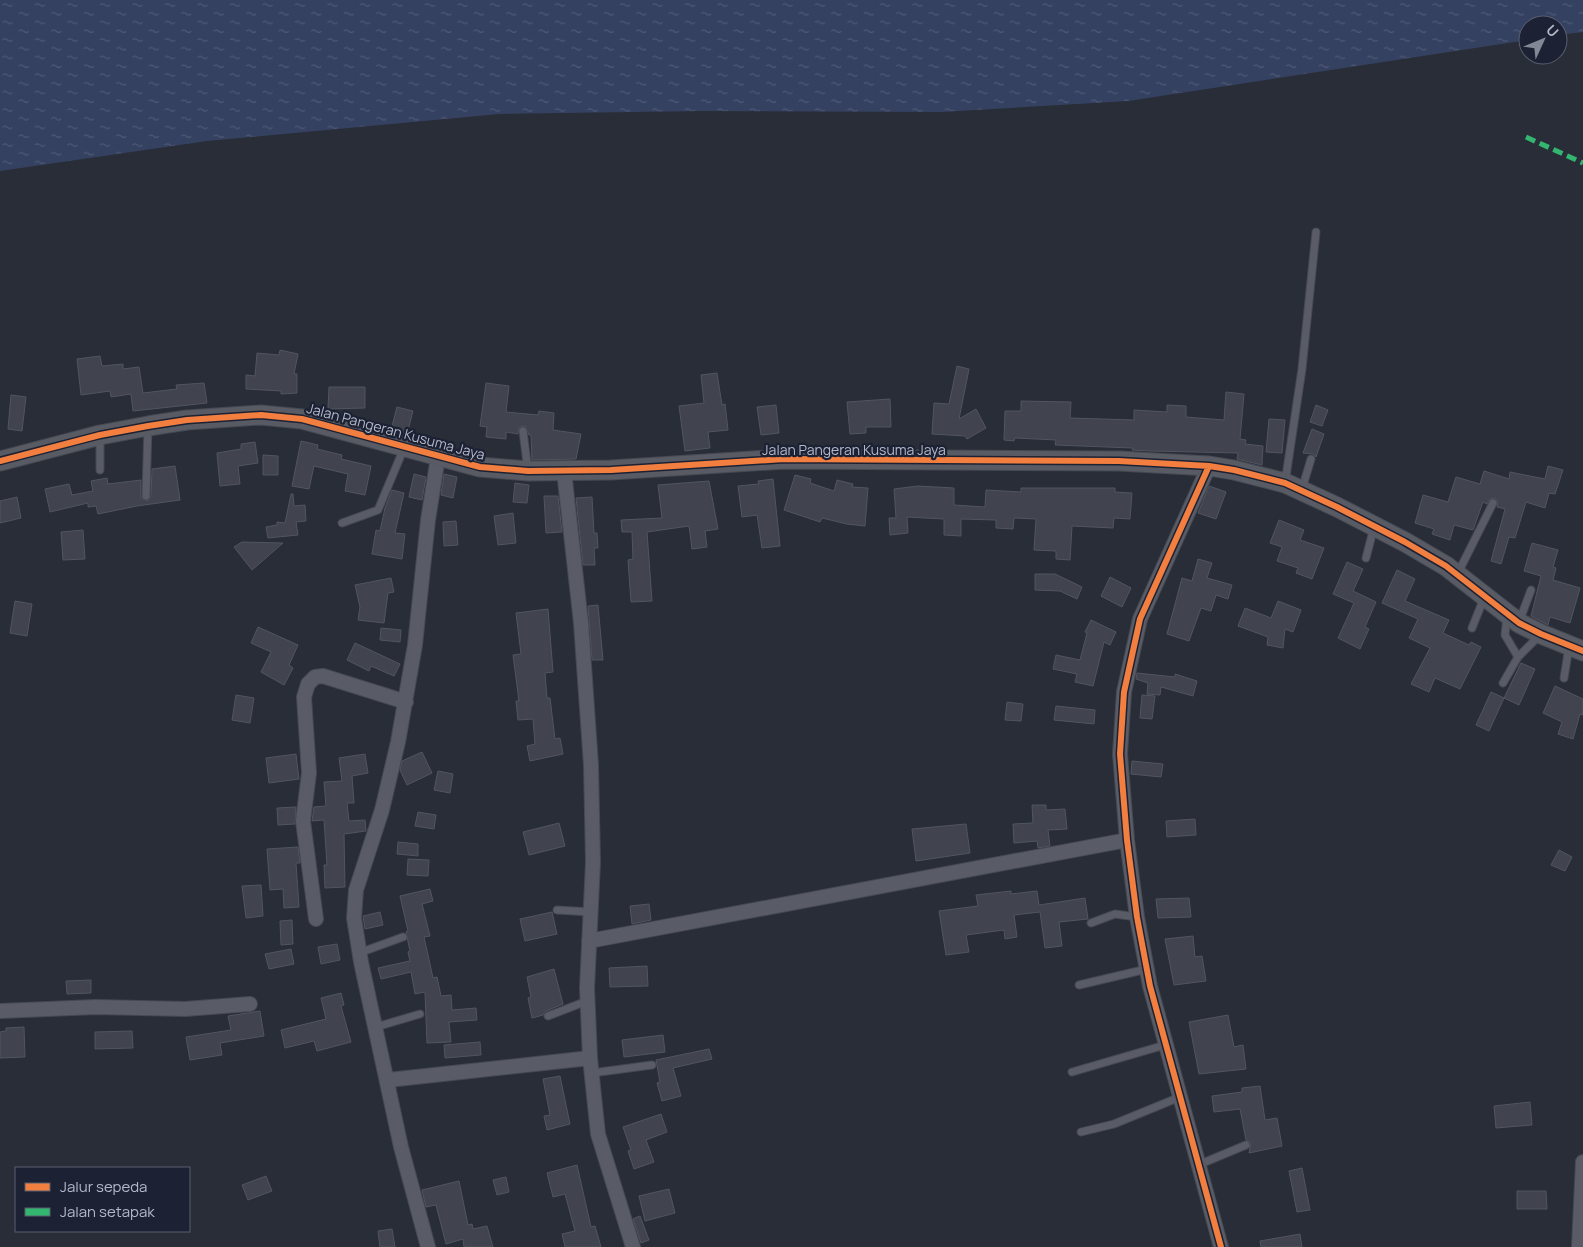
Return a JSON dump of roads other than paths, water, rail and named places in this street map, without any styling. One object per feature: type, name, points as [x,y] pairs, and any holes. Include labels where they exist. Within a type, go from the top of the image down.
[{"type":"street","name":"Jalan Pangeran Kusuma Jaya","points":[[0,461],[100,435],[148,426],[231,416],[283,416],[302,419],[480,467],[528,471],[564,472],[794,459],[1119,461],[1209,466],[1242,472],[1293,487],[1374,526],[1428,555],[1513,619],[1541,634],[1576,648]]},
{"type":"street","points":[[428,1247],[401,1147],[388,1080],[359,954],[354,918],[356,890],[390,781],[406,702],[415,645],[428,520],[438,457]]},
{"type":"street","points":[[1209,466],[1140,619],[1132,648],[1124,692],[1120,727],[1120,754],[1127,840],[1137,917],[1147,969],[1165,1045],[1221,1247]]},
{"type":"street","points":[[564,472],[582,623],[591,765],[593,862],[588,1001],[590,1058],[598,1134],[633,1247]]},
{"type":"street","points":[[316,919],[303,821],[309,773],[304,697],[308,684],[315,677],[323,676],[406,702]]},
{"type":"street","points":[[589,940],[1127,840]]},
{"type":"street","points":[[0,1011],[96,1007],[185,1009],[250,1004]]},
{"type":"street","points":[[388,1080],[590,1058]]},
{"type":"street","points":[[1580,1247],[1583,1162]]},
{"type":"lane","points":[[1293,487],[1302,369],[1316,232]]},
{"type":"lane","points":[[146,496],[148,426]]},
{"type":"lane","points":[[523,431],[528,471]]},
{"type":"lane","points":[[100,435],[100,470]]},
{"type":"lane","points":[[342,523],[378,510],[404,447]]},
{"type":"lane","points":[[1293,487],[1311,458]]},
{"type":"lane","points":[[1457,575],[1493,503]]},
{"type":"lane","points":[[1366,558],[1374,526]]},
{"type":"lane","points":[[1518,657],[1505,634],[1531,590]]},
{"type":"lane","points":[[1472,628],[1484,597]]},
{"type":"lane","points":[[1503,683],[1518,657],[1541,634]]},
{"type":"lane","points":[[1564,678],[1576,648]]},
{"type":"lane","points":[[557,910],[591,912]]},
{"type":"lane","points":[[1091,923],[1116,914],[1137,917]]},
{"type":"lane","points":[[359,954],[402,937]]},
{"type":"lane","points":[[1079,985],[1147,969]]},
{"type":"lane","points":[[548,1016],[588,1001]]},
{"type":"lane","points":[[376,1027],[420,1014]]},
{"type":"lane","points":[[1072,1072],[1165,1045]]},
{"type":"lane","points":[[592,1073],[652,1065]]},
{"type":"lane","points":[[1081,1132],[1114,1124],[1180,1098]]},
{"type":"lane","points":[[1198,1165],[1246,1145]]},
{"type":"water","points":[[0,0],[1583,0],[1583,32],[1568,34],[1568,15],[1518,15],[1518,42],[1128,101],[941,112],[701,111],[499,114],[207,141],[0,171]]}]
